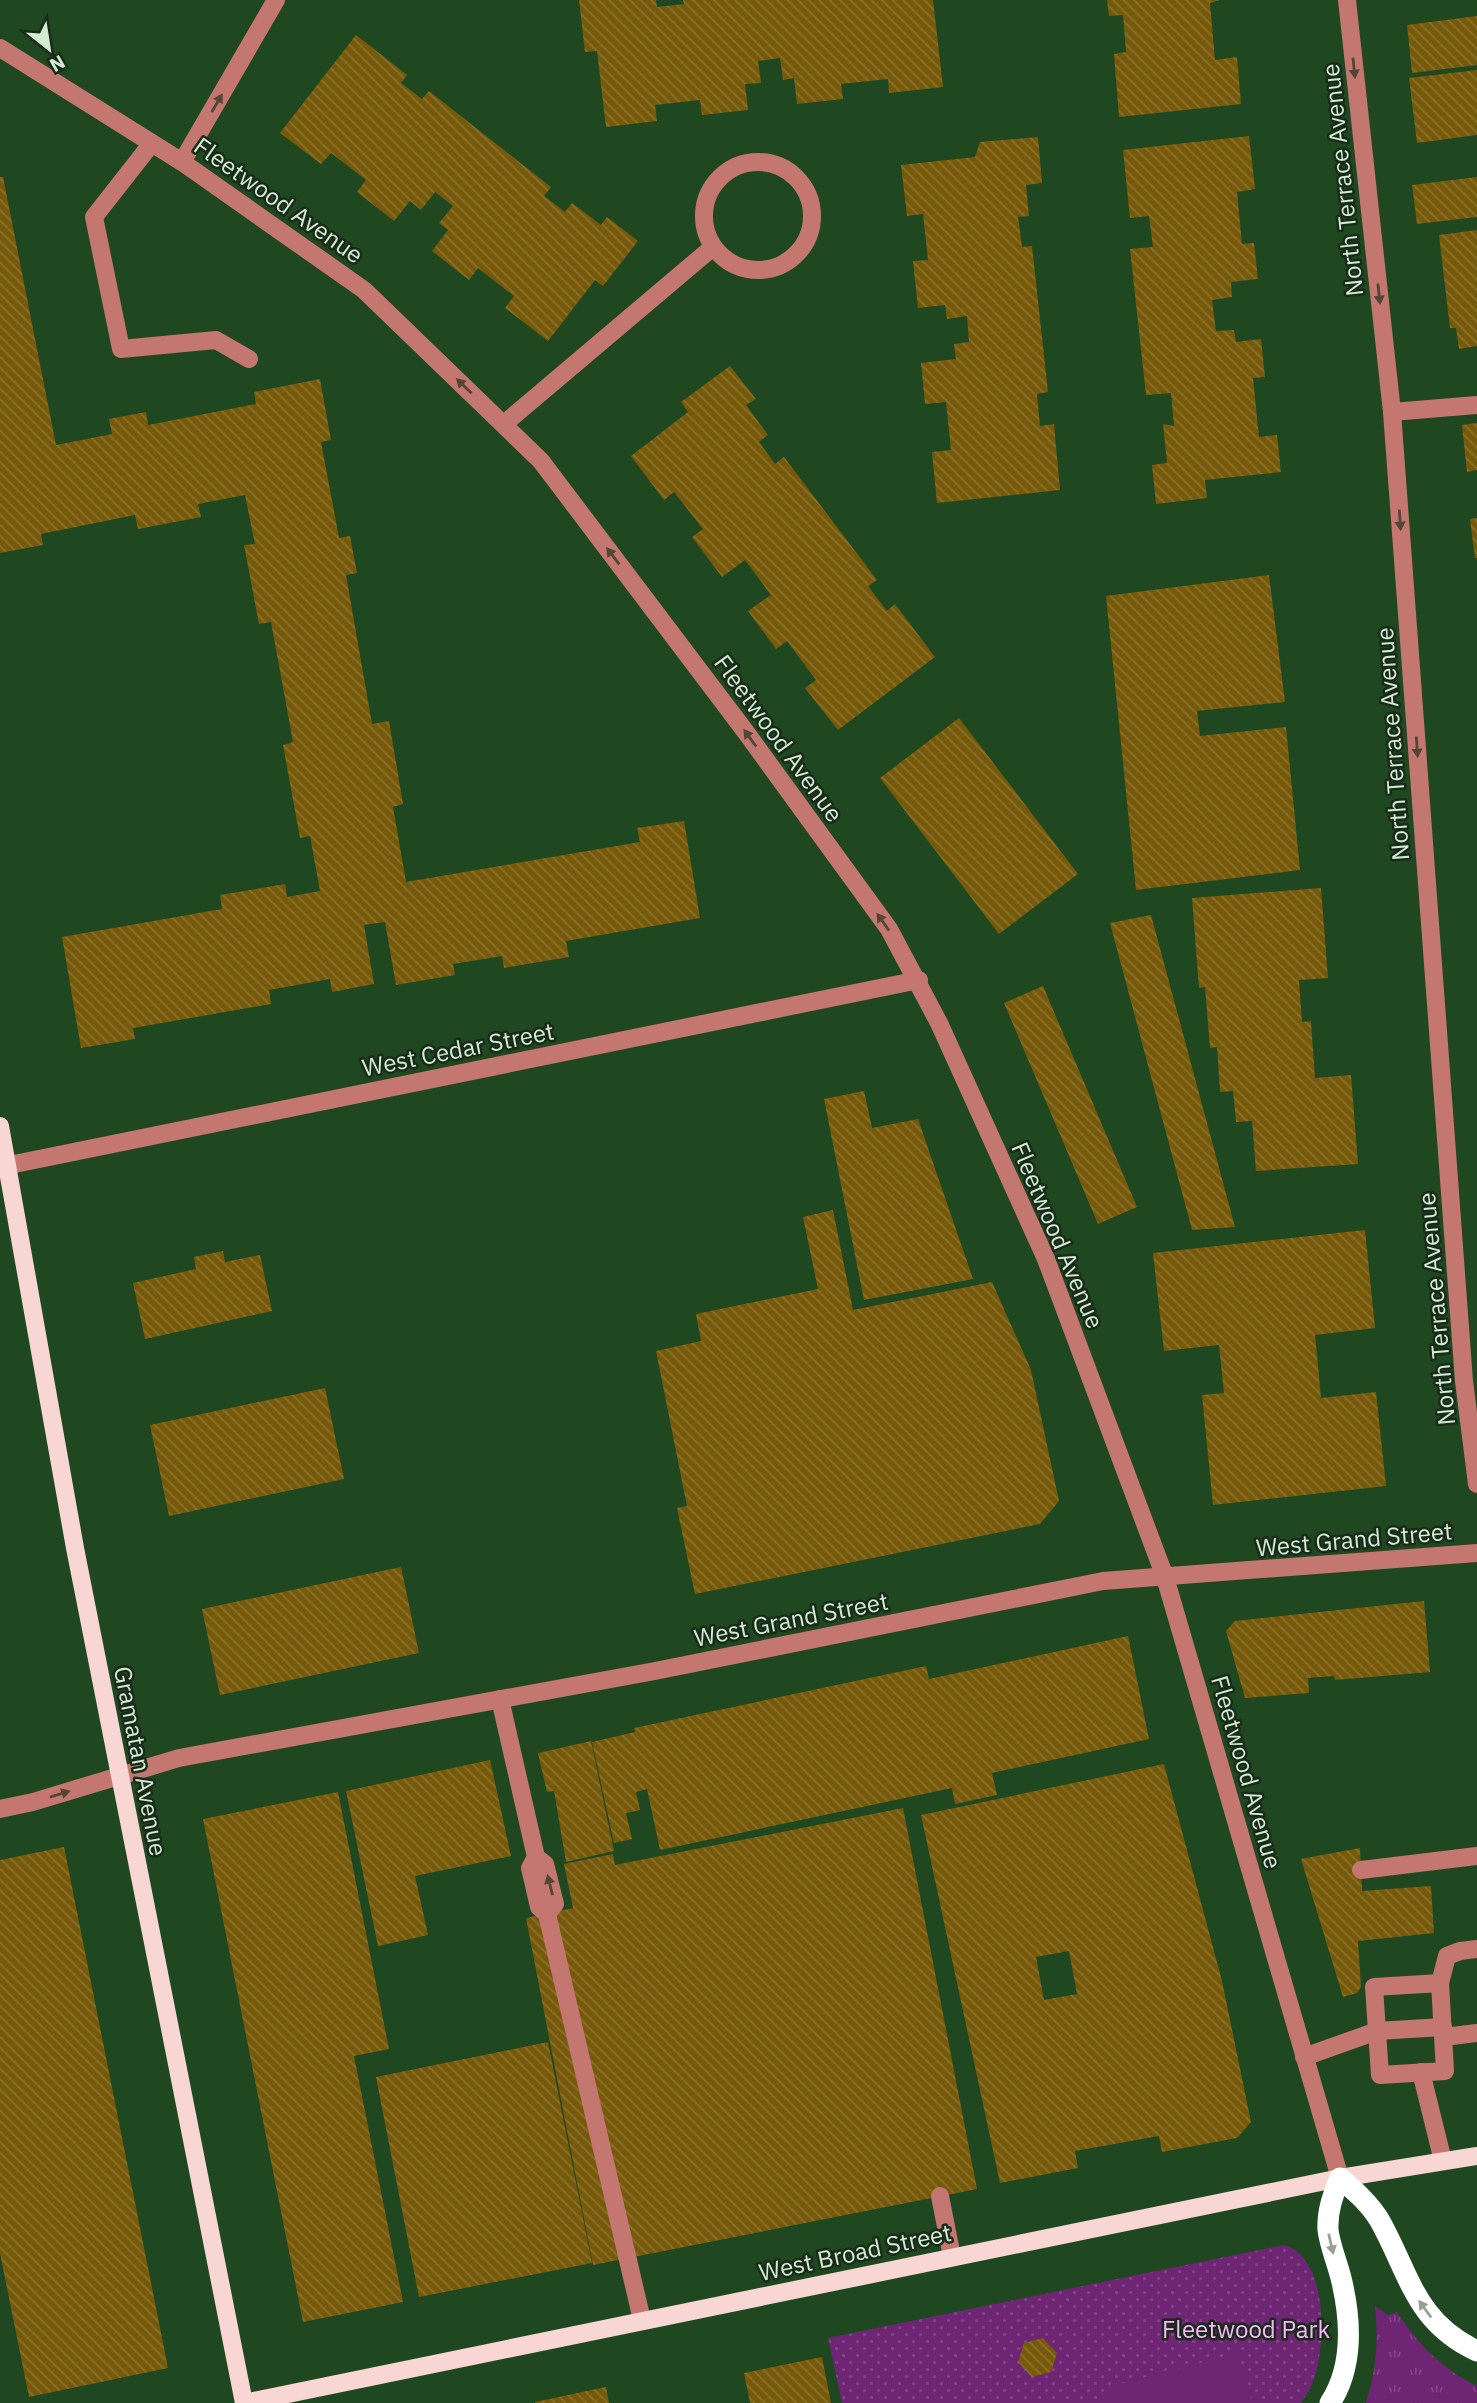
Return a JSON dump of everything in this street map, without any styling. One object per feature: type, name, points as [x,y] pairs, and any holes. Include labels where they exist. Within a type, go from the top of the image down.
[{"type":"highway","points":[[1330,2403],[1342,2383],[1349,2341],[1345,2295],[1328,2231],[1330,2203],[1340,2178],[1380,2222],[1414,2295],[1430,2317],[1451,2337],[1477,2351]]},
{"type":"main road","name":"Gramatan Avenue","points":[[0,1126],[3,1166],[244,2403]]},
{"type":"main road","name":"West Broad Street","points":[[244,2403],[1340,2178],[1477,2156]]},
{"type":"street","points":[[182,162],[276,0]]},
{"type":"street","name":"North Terrace Avenue","points":[[1347,0],[1392,412],[1464,1381],[1477,1484]]},
{"type":"street","name":"Fleetwood Avenue","points":[[0,48],[182,162],[364,290],[504,424],[541,461],[745,731],[889,929],[919,980],[1046,1259],[1165,1577],[1340,2178]]},
{"type":"street","points":[[152,143],[94,217],[121,349],[216,340],[249,359]]},
{"type":"street","points":[[763,161],[779,165],[794,175],[805,188],[812,206],[813,224],[807,242],[795,257],[779,267],[761,271],[743,269],[726,261],[713,247],[703,214],[707,197],[716,182],[729,170],[745,163],[763,161]]},
{"type":"street","points":[[504,424],[713,247]]},
{"type":"street","points":[[1392,412],[1477,405]]},
{"type":"street","name":"West Cedar Street","points":[[3,1166],[919,980]]},
{"type":"street","name":"West Grand Street","points":[[0,1809],[33,1802],[179,1758],[500,1699],[1103,1581],[1477,1553]]},
{"type":"street","points":[[500,1699],[536,1857],[545,1864],[555,1903],[547,1914],[642,2320]]},
{"type":"street","points":[[1360,1870],[1477,1856]]},
{"type":"street","points":[[1440,1983],[1374,1987],[1380,2075],[1446,2071],[1440,1983],[1447,1956],[1460,1951],[1477,1950]]},
{"type":"street","points":[[1304,2057],[1377,2031],[1477,2033]]},
{"type":"street","points":[[1421,2072],[1443,2161]]},
{"type":"street","points":[[940,2196],[952,2257]]},
{"type":"green space","name":"Fleetwood Park","points":[[1284,2245],[1299,2253],[1309,2267],[1317,2285],[1320,2306],[1322,2328],[1317,2369],[1301,2403],[842,2403],[828,2338]]},
{"type":"green space","points":[[1375,2306],[1388,2315],[1397,2312],[1413,2335],[1432,2355],[1477,2386],[1477,2403],[1366,2403],[1376,2355]]},
{"type":"green space","points":[[1238,2353],[1252,2403],[1108,2403],[1104,2388]]},
{"type":"building","points":[[579,0],[656,0],[657,7],[684,4],[683,0],[933,0],[943,87],[889,93],[888,79],[841,84],[843,99],[797,104],[794,78],[783,80],[780,58],[758,61],[761,83],[745,84],[748,110],[702,115],[700,100],[655,105],[657,121],[606,127],[597,51],[585,52]]},
{"type":"building","points":[[1107,0],[1220,0],[1210,3],[1215,60],[1237,57],[1241,104],[1119,117],[1114,54],[1126,52],[1123,15],[1109,16]]},
{"type":"building","points":[[1477,16],[1477,65],[1412,73],[1407,25]]},
{"type":"building","points":[[356,35],[407,75],[401,83],[422,99],[429,91],[551,187],[544,196],[565,212],[572,203],[601,225],[607,217],[638,241],[603,286],[595,280],[548,341],[505,308],[514,296],[478,268],[469,280],[432,251],[448,230],[439,223],[453,206],[435,192],[421,210],[410,201],[394,221],[357,192],[366,180],[331,153],[321,164],[280,133]]},
{"type":"building","points":[[1477,70],[1477,135],[1417,143],[1409,78]]},
{"type":"building","points":[[1249,136],[1255,189],[1237,192],[1242,244],[1254,243],[1258,279],[1231,282],[1232,297],[1212,300],[1216,331],[1234,330],[1236,342],[1261,339],[1265,377],[1253,378],[1259,437],[1277,435],[1281,472],[1205,480],[1207,498],[1156,504],[1152,465],[1167,463],[1163,424],[1174,426],[1171,393],[1146,395],[1130,249],[1153,247],[1149,216],[1130,218],[1123,150]]},
{"type":"building","points":[[1038,137],[1042,183],[1026,185],[1029,216],[1018,217],[1022,247],[1032,246],[1048,392],[1037,394],[1040,426],[1054,424],[1060,490],[937,503],[932,452],[951,450],[946,402],[925,404],[921,363],[956,359],[954,344],[969,342],[967,316],[947,319],[945,305],[918,308],[913,261],[928,260],[923,214],[907,216],[901,165],[975,157],[980,142]]},
{"type":"building","points":[[0,177],[3,177],[56,445],[112,434],[109,419],[146,412],[148,425],[256,404],[254,392],[320,379],[331,440],[321,442],[339,538],[350,536],[357,573],[346,575],[372,724],[389,721],[403,804],[393,807],[406,882],[640,842],[637,828],[684,821],[700,918],[566,941],[569,957],[504,968],[502,956],[453,964],[455,975],[396,985],[385,922],[364,925],[374,984],[332,992],[330,979],[269,990],[271,1004],[133,1028],[135,1039],[81,1048],[62,937],[222,909],[220,895],[285,884],[287,897],[320,891],[310,836],[300,838],[283,745],[293,742],[271,622],[259,624],[244,545],[255,544],[245,495],[198,504],[201,517],[138,529],[135,515],[41,534],[43,545],[0,553]]},
{"type":"building","points":[[1477,177],[1477,217],[1417,224],[1412,185]]},
{"type":"building","points":[[1477,230],[1477,346],[1459,349],[1456,328],[1450,328],[1439,235]]},
{"type":"building","points":[[730,366],[756,399],[746,405],[768,435],[759,442],[775,464],[784,457],[877,580],[868,586],[887,611],[895,604],[935,657],[838,730],[805,688],[816,680],[787,641],[776,649],[748,611],[771,595],[745,560],[722,577],[692,537],[703,529],[674,492],[664,500],[631,456],[688,412],[681,402]]},
{"type":"building","points":[[1477,423],[1477,470],[1467,472],[1462,425]]},
{"type":"building","points":[[1477,518],[1477,558],[1475,558],[1470,519]]},
{"type":"building","points":[[1269,575],[1285,702],[1197,711],[1200,736],[1286,727],[1300,870],[1136,890],[1106,596]]},
{"type":"building","points":[[959,718],[1078,874],[999,934],[880,778]]},
{"type":"building","points":[[1321,888],[1328,978],[1299,980],[1302,1022],[1311,1021],[1315,1078],[1351,1075],[1358,1164],[1256,1171],[1252,1121],[1236,1122],[1233,1091],[1220,1092],[1217,1047],[1210,1048],[1205,987],[1199,988],[1192,898]]},
{"type":"building","points":[[1151,915],[1235,1227],[1192,1230],[1110,923]]},
{"type":"building","points":[[1043,986],[1137,1207],[1098,1224],[1004,1003]]},
{"type":"building","points":[[864,1091],[872,1128],[918,1119],[973,1279],[864,1300],[824,1099]]},
{"type":"building","points":[[833,1210],[853,1310],[992,1282],[1031,1370],[1059,1501],[1040,1524],[695,1594],[677,1508],[687,1506],[656,1351],[701,1341],[696,1314],[818,1289],[803,1217]]},
{"type":"building","points":[[1365,1230],[1375,1328],[1315,1335],[1321,1398],[1376,1392],[1386,1486],[1213,1505],[1202,1395],[1224,1393],[1219,1345],[1164,1351],[1153,1253]]},
{"type":"building","points":[[223,1251],[225,1262],[260,1255],[272,1311],[145,1339],[133,1283],[196,1269],[194,1257]]},
{"type":"building","points":[[325,1388],[344,1479],[169,1516],[150,1425]]},
{"type":"building","points":[[401,1567],[419,1653],[220,1695],[202,1609]]},
{"type":"building","points":[[1424,1601],[1430,1672],[1335,1680],[1334,1676],[1308,1678],[1309,1693],[1245,1698],[1226,1631],[1235,1621]]},
{"type":"building","points":[[1128,1636],[1149,1739],[992,1773],[997,1795],[955,1804],[952,1788],[660,1850],[647,1789],[636,1792],[640,1810],[626,1813],[632,1839],[614,1843],[592,1742],[635,1732],[634,1728],[926,1666],[929,1679]]},
{"type":"building","points":[[591,1741],[614,1851],[566,1862],[554,1791],[547,1792],[538,1753]]},
{"type":"building","points":[[490,1760],[511,1856],[415,1876],[428,1935],[378,1946],[346,1791]]},
{"type":"building","points":[[1164,1764],[1222,1981],[1251,2122],[1237,2138],[1162,2152],[1159,2136],[1075,2151],[1078,2168],[1000,2183],[921,1815]],"holes":[[[1069,1951],[1077,1994],[1044,2000],[1036,1957]]]},
{"type":"building","points":[[338,1792],[389,2049],[354,2056],[403,2302],[303,2322],[203,1819]]},
{"type":"building","points":[[903,1808],[977,2189],[593,2265],[526,1918],[573,1908],[564,1864],[613,1854],[615,1865]]},
{"type":"building","points":[[64,1847],[168,2368],[29,2397],[0,2253],[0,1860]]},
{"type":"building","points":[[1360,1848],[1362,1891],[1431,1886],[1434,1933],[1358,1941],[1361,1987],[1357,1993],[1343,1997],[1301,1859]]},
{"type":"building","points":[[548,2042],[592,2263],[419,2297],[376,2077]]},
{"type":"building","points":[[1043,2338],[1057,2353],[1051,2372],[1032,2377],[1018,2362],[1024,2343]]},
{"type":"building","points":[[822,2357],[831,2403],[750,2403],[744,2373]]},
{"type":"building","points":[[606,2387],[609,2403],[535,2403],[535,2402]]}]
